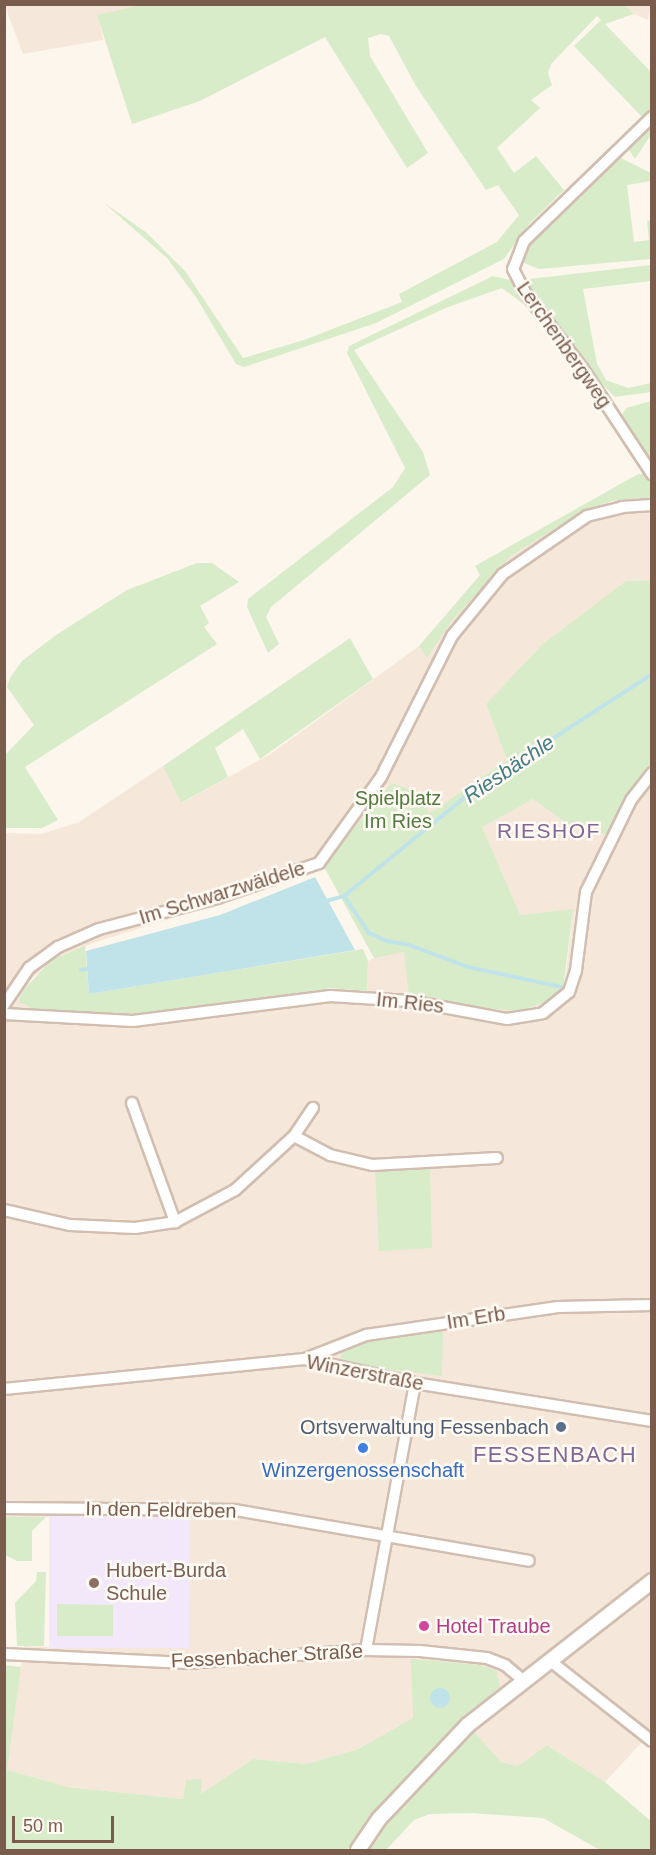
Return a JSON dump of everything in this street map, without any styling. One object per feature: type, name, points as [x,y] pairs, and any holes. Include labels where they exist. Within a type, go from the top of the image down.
[{"type":"street","name":"Lerchenbergweg","points":[[651,117],[524,241],[513,269],[524,291],[583,369],[651,474]]},
{"type":"street","name":"Im Schwarzwäldele","points":[[4,1005],[29,968],[58,947],[99,929],[218,898],[319,863],[381,777],[452,636],[503,574],[587,516],[622,507],[651,504]]},
{"type":"street","name":"Im Ries","points":[[4,1014],[133,1021],[330,996],[410,1001],[507,1019],[543,1013],[568,992],[576,970],[586,892],[631,800],[651,773]]},
{"type":"street","points":[[132,1103],[175,1222]]},
{"type":"street","points":[[4,1209],[70,1225],[135,1228],[175,1222],[235,1190],[294,1136],[313,1108]]},
{"type":"street","points":[[294,1136],[330,1155],[372,1165],[497,1158]]},
{"type":"street","name":"Im Erb","points":[[305,1359],[346,1340],[388,1332],[558,1307],[651,1305]]},
{"type":"street","name":"Winzerstraße","points":[[4,1389],[305,1359],[415,1383],[651,1421]]},
{"type":"street","points":[[366,1650],[415,1383]]},
{"type":"street","name":"In den Feldreben","points":[[4,1509],[211,1508],[529,1561]]},
{"type":"street","points":[[358,1851],[379,1819],[435,1756],[523,1680],[651,1581]]},
{"type":"street","name":"Fessenbacher Straße","points":[[4,1654],[187,1664],[366,1650],[476,1656],[505,1665],[523,1680]]},
{"type":"street","points":[[549,1660],[651,1741]]},
{"type":"shaded area","points":[[140,5],[98,15],[103,40],[23,54],[5,6]]},
{"type":"shaded area","points":[[625,5],[651,5],[648,20],[634,14]]},
{"type":"shaded area","points":[[626,498],[651,498],[651,580],[626,581],[486,704],[507,760],[430,813],[411,790],[312,871],[255,892],[93,943],[51,960],[28,983],[184,1011],[332,988],[367,991],[368,961],[381,955],[404,952],[489,1009],[520,1011],[549,1001],[565,984],[573,910],[520,916],[481,827],[533,799],[570,826],[633,790],[651,767],[651,1749],[643,1741],[605,1782],[547,1745],[518,1766],[501,1762],[462,1723],[413,1718],[358,1749],[306,1764],[253,1759],[200,1795],[183,1799],[68,1787],[6,1770],[24,1646],[49,1647],[49,1517],[5,1517],[5,833],[42,834],[79,822],[163,766],[182,803],[272,753],[419,646],[427,657],[451,622],[511,556],[580,513]]},
{"type":"shaded area","name":"Hubert-Burda Schule","points":[[49,1516],[190,1517],[189,1648],[49,1648]]},
{"type":"green space","points":[[140,5],[625,5],[634,14],[605,24],[651,72],[651,110],[643,118],[574,46],[601,20],[597,16],[551,64],[548,73],[552,85],[531,100],[540,108],[497,148],[514,173],[536,156],[564,190],[529,224],[504,259],[376,323],[244,367],[236,364],[196,297],[167,258],[103,202],[147,233],[185,271],[243,358],[304,340],[402,302],[399,294],[497,242],[519,215],[498,185],[486,190],[416,86],[389,36],[381,34],[368,38],[370,56],[428,153],[407,168],[325,37],[200,101],[132,124],[97,15]]},
{"type":"green space","points":[[651,122],[651,135],[635,159],[629,150],[632,140]]},
{"type":"green space","points":[[615,155],[651,173],[651,181],[627,185],[634,242],[649,240],[647,221],[651,220],[651,259],[539,269],[524,263],[526,247],[554,214]]},
{"type":"green space","points":[[651,265],[651,281],[583,289],[597,364],[606,380],[628,388],[651,383],[651,392],[615,397],[587,369],[531,290],[529,279]]},
{"type":"green space","points":[[493,276],[510,280],[529,308],[502,288],[448,307],[354,350],[423,452],[430,475],[271,607],[266,617],[279,644],[268,653],[247,607],[248,599],[393,487],[405,468],[347,353],[349,346]]},
{"type":"green space","points":[[652,401],[651,461],[622,415],[626,408]]},
{"type":"green space","points":[[638,474],[644,474],[650,480],[650,498],[612,501],[580,513],[511,556],[451,622],[427,658],[419,646],[480,575],[475,566]]},
{"type":"green space","points":[[197,563],[212,563],[239,582],[200,606],[209,623],[204,627],[217,644],[25,767],[58,820],[42,828],[5,828],[5,755],[34,725],[7,687],[10,678],[22,661],[56,635],[127,590]]},
{"type":"green space","name":"Spielplatz Im Ries","points":[[651,580],[651,767],[633,790],[608,835],[570,826],[533,799],[482,827],[520,915],[573,909],[563,990],[549,1001],[520,1011],[489,1009],[409,995],[404,952],[374,958],[323,865],[392,783],[411,790],[430,813],[507,760],[486,704],[543,644],[626,581]]},
{"type":"green space","points":[[350,638],[373,679],[260,759],[243,729],[215,748],[228,777],[181,803],[163,766]]},
{"type":"green space","points":[[85,946],[89,994],[363,949],[368,961],[367,991],[332,988],[184,1011],[94,1015],[32,1008],[19,1002],[21,993],[51,960]]},
{"type":"green space","points":[[430,1169],[432,1248],[379,1251],[375,1171]]},
{"type":"green space","points":[[443,1329],[442,1376],[351,1365],[341,1359],[342,1349],[358,1340]]},
{"type":"green space","points":[[5,1517],[46,1517],[32,1531],[32,1561],[17,1561],[5,1555]]},
{"type":"green space","points":[[37,1572],[46,1572],[44,1646],[17,1646],[15,1603],[36,1581]]},
{"type":"green space","points":[[57,1604],[113,1605],[113,1636],[57,1636]]},
{"type":"green space","points":[[411,1659],[480,1665],[497,1671],[500,1686],[370,1815],[347,1850],[5,1850],[4,1665],[21,1667],[7,1770],[68,1787],[183,1799],[186,1780],[202,1779],[201,1794],[253,1759],[306,1764],[358,1749],[413,1718]]},
{"type":"green space","points":[[473,1731],[501,1762],[518,1766],[547,1745],[605,1782],[651,1821],[651,1850],[600,1850],[543,1818],[470,1813],[430,1814],[414,1820],[386,1850],[363,1850],[384,1822]]},
{"type":"water","points":[[315,877],[355,950],[89,994],[86,951],[220,915]]},
{"type":"water","points":[[440,1688],[447,1691],[450,1698],[447,1705],[440,1708],[433,1705],[430,1698],[433,1691]]},
{"type":"waterway","name":"Riesbächle","points":[[323,902],[344,896],[474,790],[652,674]]},
{"type":"waterway","name":"Riesbächle","points":[[344,896],[369,933],[387,941],[409,945],[468,967],[561,987]]},
{"type":"waterway","name":"Riesbächle","points":[[81,970],[91,968]]},
{"type":"place","name":"Ortsverwaltung Fessenbach","points":[[561,1427]]},
{"type":"place","name":"Winzergenossenschaft","points":[[363,1448]]},
{"type":"place","name":"Hubert-Burda Schule","points":[[94,1583]]},
{"type":"place","name":"Hotel Traube","points":[[424,1626]]},
{"type":"district","name":"RIESHOF","points":[[549,831]]},
{"type":"district","name":"FESSENBACH","points":[[555,1455]]}]
